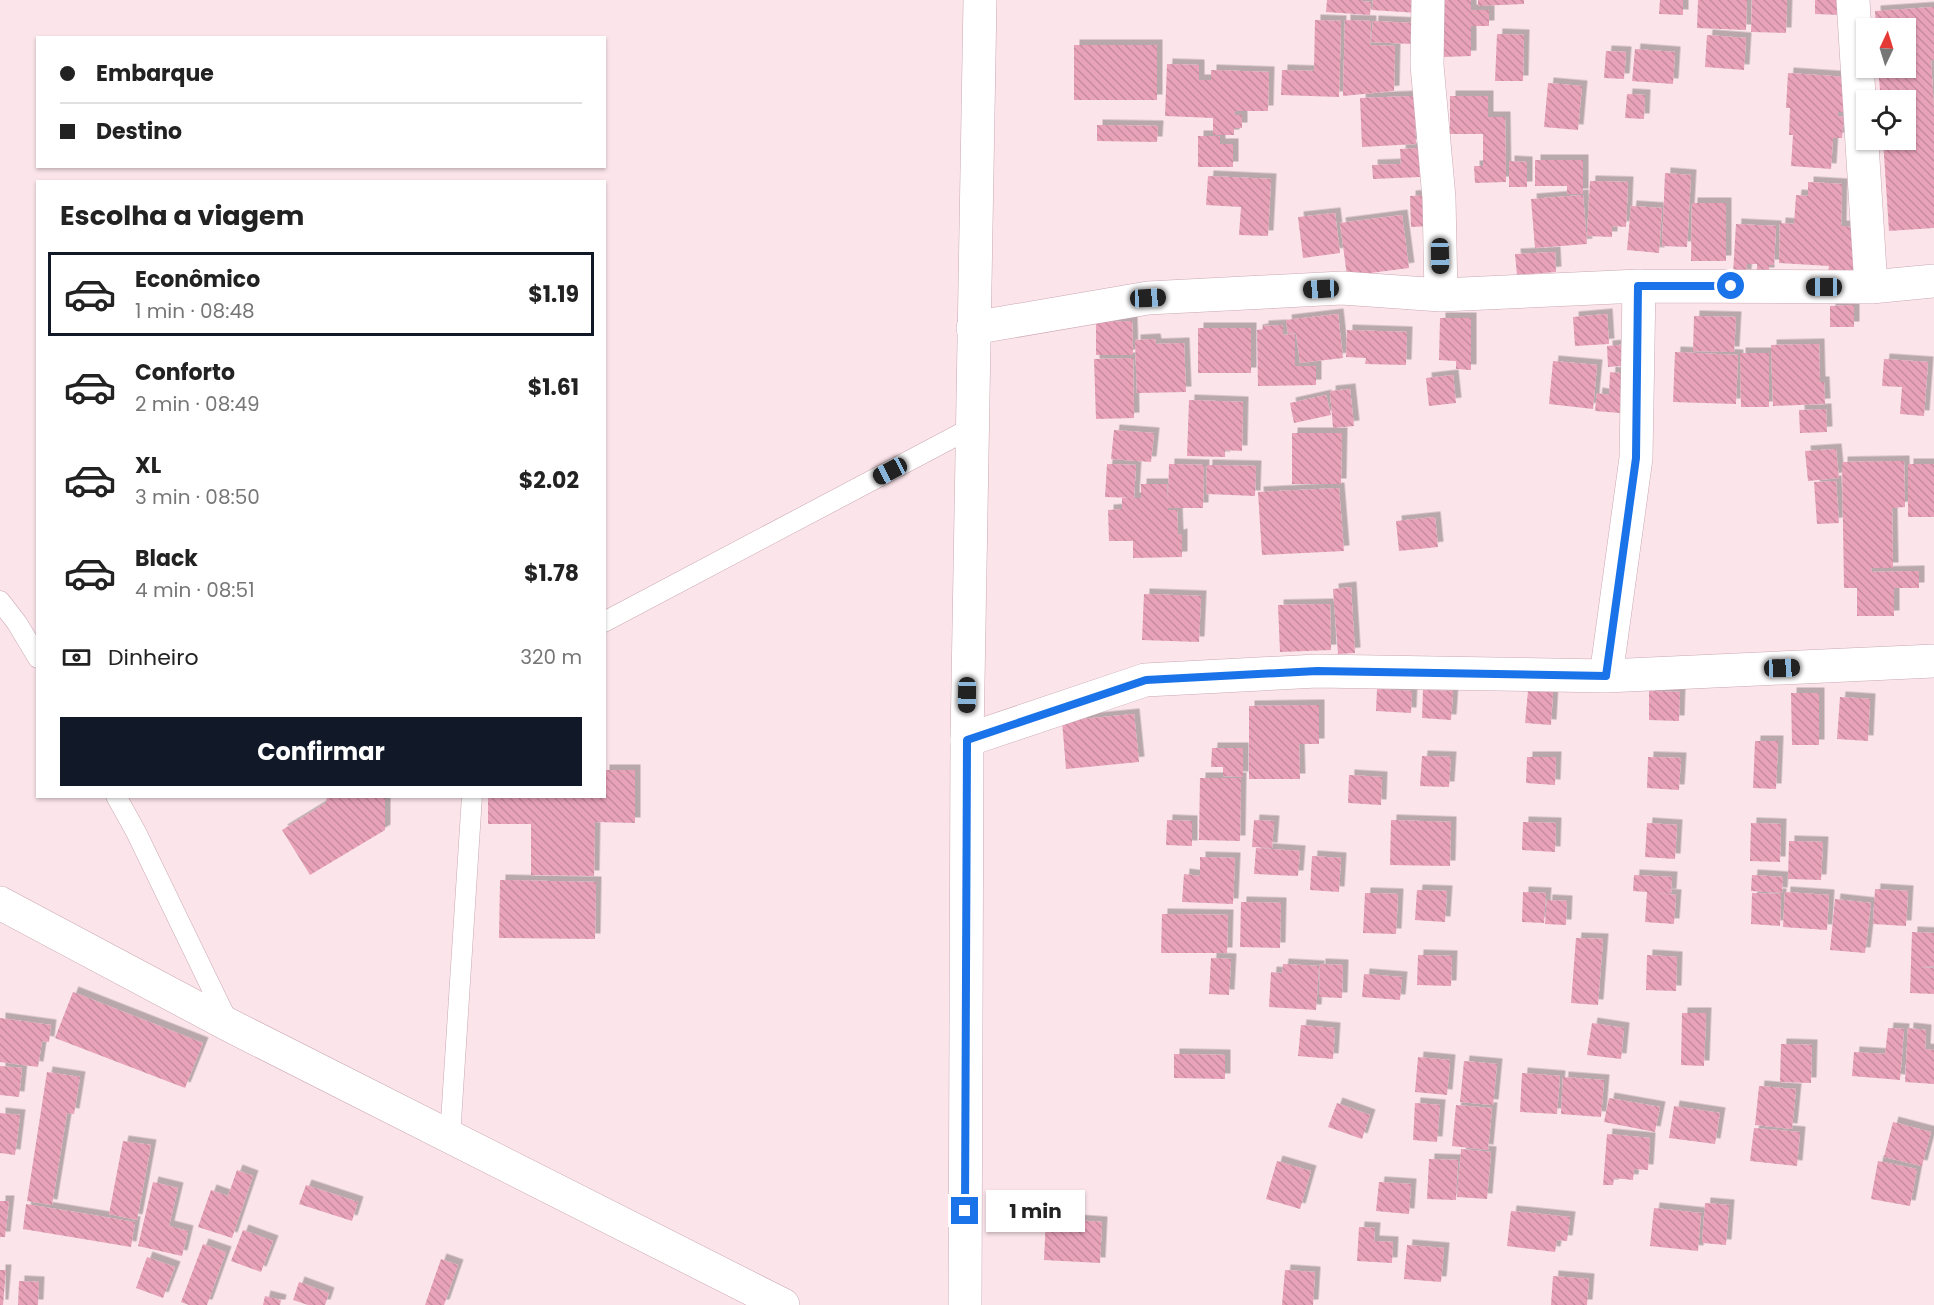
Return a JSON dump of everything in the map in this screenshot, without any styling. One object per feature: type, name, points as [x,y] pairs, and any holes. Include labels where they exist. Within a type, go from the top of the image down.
[{"type":"street","points":[[965,1305],[967,740],[980,0]]},
{"type":"street","points":[[1428,0],[1427,65],[1439,198],[1441,295]]},
{"type":"street","points":[[1853,0],[1871,287]]},
{"type":"street","points":[[973,328],[1148,298],[1342,288],[1441,295],[1638,286],[1871,287],[1934,281]]},
{"type":"street","points":[[1606,676],[1636,458],[1638,286]]},
{"type":"street","points":[[967,740],[1146,680],[1317,671],[1606,676],[1934,661]]},
{"type":"street","points":[[0,903],[229,1025],[783,1305]]},
{"type":"lane","points":[[606,621],[971,428]]},
{"type":"lane","points":[[0,601],[17,623],[36,655]]},
{"type":"lane","points":[[117,798],[136,832],[229,1025]]},
{"type":"lane","points":[[450,1137],[472,798]]},
{"type":"building","points":[[1327,0],[1371,2],[1370,15],[1326,12]]},
{"type":"building","points":[[1373,0],[1418,0],[1418,13],[1372,10]]},
{"type":"building","points":[[1443,0],[1471,0],[1471,10],[1489,10],[1489,26],[1471,26],[1471,56],[1443,57]]},
{"type":"building","points":[[1478,0],[1524,0],[1524,4],[1478,6]]},
{"type":"building","points":[[1660,0],[1683,0],[1683,15],[1659,14]]},
{"type":"building","points":[[1698,0],[1747,0],[1746,30],[1697,28]]},
{"type":"building","points":[[1752,0],[1787,0],[1786,33],[1751,32]]},
{"type":"building","points":[[1815,0],[1841,0],[1840,15],[1815,14]]},
{"type":"building","points":[[1934,7],[1934,60],[1931,60],[1934,110],[1934,228],[1889,231],[1884,150],[1916,150],[1916,90],[1880,90],[1879,78],[1916,78],[1916,18],[1875,18],[1875,11]]},
{"type":"building","points":[[1315,20],[1341,21],[1339,97],[1281,95],[1282,70],[1314,71]]},
{"type":"building","points":[[1345,20],[1371,21],[1370,45],[1395,46],[1394,91],[1343,96]]},
{"type":"building","points":[[1373,21],[1413,23],[1411,44],[1371,42]]},
{"type":"building","points":[[1497,34],[1524,35],[1523,81],[1495,81]]},
{"type":"building","points":[[1707,35],[1746,38],[1744,70],[1705,67]]},
{"type":"building","points":[[1074,45],[1157,45],[1157,100],[1074,100]]},
{"type":"building","points":[[1635,49],[1675,52],[1673,84],[1632,81]]},
{"type":"building","points":[[1606,51],[1626,52],[1624,79],[1604,78]]},
{"type":"building","points":[[1167,64],[1199,65],[1199,80],[1211,80],[1211,70],[1269,72],[1268,111],[1235,111],[1235,115],[1242,115],[1242,128],[1234,128],[1234,135],[1213,135],[1213,118],[1165,116]]},
{"type":"building","points":[[1788,73],[1847,77],[1845,112],[1838,112],[1838,116],[1844,117],[1842,138],[1833,138],[1831,169],[1791,166],[1793,135],[1789,135],[1790,108],[1786,108]]},
{"type":"building","points":[[1548,83],[1582,86],[1578,130],[1544,127]]},
{"type":"building","points":[[1627,94],[1645,95],[1644,119],[1625,118]]},
{"type":"building","points":[[1414,96],[1416,144],[1362,147],[1360,98]]},
{"type":"building","points":[[1450,96],[1488,96],[1488,117],[1505,117],[1506,182],[1475,183],[1474,166],[1483,166],[1483,134],[1450,134]]},
{"type":"building","points":[[1097,125],[1158,126],[1157,142],[1097,141]]},
{"type":"building","points":[[1198,136],[1220,136],[1220,144],[1233,144],[1233,167],[1198,167]]},
{"type":"building","points":[[1418,148],[1420,177],[1373,179],[1372,165],[1401,164],[1400,149]]},
{"type":"building","points":[[1535,160],[1583,160],[1583,194],[1567,194],[1567,186],[1535,186]]},
{"type":"building","points":[[1509,161],[1527,162],[1527,187],[1509,187]]},
{"type":"building","points":[[1665,173],[1691,175],[1687,247],[1662,246]]},
{"type":"building","points":[[1208,176],[1271,179],[1268,236],[1239,235],[1241,207],[1206,205]]},
{"type":"building","points":[[1590,181],[1628,182],[1626,227],[1612,226],[1612,237],[1587,236]]},
{"type":"building","points":[[1808,182],[1842,184],[1841,226],[1858,227],[1856,273],[1828,272],[1829,266],[1779,263],[1780,223],[1794,224],[1796,195],[1808,196]]},
{"type":"building","points":[[1428,195],[1430,226],[1411,227],[1410,196]]},
{"type":"building","points":[[1583,195],[1587,244],[1535,248],[1531,199]]},
{"type":"building","points":[[1692,203],[1726,203],[1726,261],[1691,261]]},
{"type":"building","points":[[1631,206],[1662,208],[1659,253],[1627,250]]},
{"type":"building","points":[[1335,213],[1340,253],[1303,258],[1298,217]]},
{"type":"building","points":[[1402,215],[1409,268],[1347,276],[1340,223]]},
{"type":"building","points":[[1736,224],[1776,226],[1774,265],[1769,265],[1769,273],[1757,273],[1757,264],[1747,264],[1746,275],[1733,274]]},
{"type":"building","points":[[1555,252],[1556,272],[1517,275],[1515,254]]},
{"type":"building","points":[[1854,305],[1854,327],[1830,327],[1830,306]]},
{"type":"building","points":[[1338,314],[1343,358],[1300,363],[1296,333],[1288,334],[1286,320]]},
{"type":"building","points":[[1607,314],[1609,344],[1575,346],[1573,317]]},
{"type":"building","points":[[1694,316],[1736,317],[1734,352],[1693,351]]},
{"type":"building","points":[[1440,318],[1471,318],[1471,370],[1456,369],[1456,361],[1439,360]]},
{"type":"building","points":[[1132,321],[1133,355],[1096,355],[1096,322]]},
{"type":"building","points":[[1283,325],[1283,335],[1295,334],[1295,366],[1316,366],[1316,385],[1258,386],[1257,330],[1263,329],[1263,326]]},
{"type":"building","points":[[1198,328],[1251,328],[1251,373],[1198,373]]},
{"type":"building","points":[[1347,330],[1407,332],[1406,365],[1365,364],[1366,358],[1346,357]]},
{"type":"building","points":[[1155,339],[1156,344],[1184,343],[1186,392],[1137,393],[1135,340]]},
{"type":"building","points":[[1630,344],[1632,365],[1608,367],[1607,346]]},
{"type":"building","points":[[1819,344],[1820,382],[1824,382],[1825,404],[1773,406],[1771,345]]},
{"type":"building","points":[[1675,352],[1738,355],[1736,404],[1673,402]]},
{"type":"building","points":[[1740,353],[1769,353],[1769,407],[1741,407]]},
{"type":"building","points":[[1133,358],[1134,418],[1096,419],[1094,359]]},
{"type":"building","points":[[1884,359],[1928,362],[1924,416],[1900,414],[1902,387],[1882,386]]},
{"type":"building","points":[[1553,361],[1597,365],[1593,409],[1549,404]]},
{"type":"building","points":[[1610,372],[1637,375],[1633,414],[1595,411],[1597,393],[1609,395]]},
{"type":"building","points":[[1453,375],[1456,403],[1429,406],[1426,378]]},
{"type":"building","points":[[1350,389],[1354,426],[1333,428],[1330,391]]},
{"type":"building","points":[[1326,395],[1331,415],[1294,423],[1290,403]]},
{"type":"building","points":[[1189,400],[1243,402],[1242,451],[1225,450],[1225,457],[1187,456]]},
{"type":"building","points":[[1826,409],[1827,432],[1800,433],[1799,410]]},
{"type":"building","points":[[1114,430],[1154,433],[1151,462],[1111,459]]},
{"type":"building","points":[[1292,433],[1342,433],[1341,484],[1292,484]]},
{"type":"building","points":[[1836,449],[1839,478],[1808,481],[1805,451]]},
{"type":"building","points":[[1904,461],[1905,507],[1892,508],[1893,568],[1871,568],[1872,572],[1919,571],[1919,588],[1894,588],[1894,616],[1857,616],[1857,588],[1844,588],[1842,462]]},
{"type":"building","points":[[1107,464],[1136,465],[1134,498],[1105,497]]},
{"type":"building","points":[[1169,464],[1204,465],[1203,508],[1168,508],[1168,510],[1177,510],[1178,535],[1182,534],[1182,557],[1133,558],[1133,541],[1109,541],[1108,510],[1122,509],[1122,498],[1141,498],[1141,484],[1167,484],[1168,502]]},
{"type":"building","points":[[1908,464],[1934,464],[1934,517],[1908,517]]},
{"type":"building","points":[[1207,465],[1256,466],[1255,496],[1206,494]]},
{"type":"building","points":[[1836,481],[1839,523],[1817,524],[1814,482]]},
{"type":"building","points":[[1339,488],[1344,551],[1262,555],[1258,492]]},
{"type":"building","points":[[1435,517],[1438,547],[1399,551],[1396,521]]},
{"type":"building","points":[[1351,587],[1355,653],[1338,654],[1333,589]]},
{"type":"building","points":[[1144,594],[1201,596],[1199,642],[1142,640]]},
{"type":"building","points":[[1330,604],[1331,650],[1280,652],[1278,605]]},
{"type":"building","points":[[1377,689],[1412,691],[1411,713],[1376,711]]},
{"type":"building","points":[[1423,690],[1453,691],[1451,720],[1422,718]]},
{"type":"building","points":[[1528,691],[1553,692],[1551,725],[1525,723]]},
{"type":"building","points":[[1649,691],[1680,692],[1679,721],[1649,720]]},
{"type":"building","points":[[1791,693],[1819,693],[1819,745],[1792,745]]},
{"type":"building","points":[[1840,697],[1870,699],[1868,741],[1837,739]]},
{"type":"building","points":[[1319,705],[1319,744],[1299,744],[1300,779],[1249,779],[1249,706]]},
{"type":"building","points":[[1134,714],[1139,762],[1066,769],[1062,721]]},
{"type":"building","points":[[1755,741],[1778,741],[1776,789],[1753,788]]},
{"type":"building","points":[[1212,748],[1243,748],[1243,777],[1223,776],[1223,767],[1211,767]]},
{"type":"building","points":[[1422,756],[1451,757],[1449,787],[1420,786]]},
{"type":"building","points":[[1527,757],[1556,757],[1555,785],[1526,783]]},
{"type":"building","points":[[1648,757],[1681,758],[1679,790],[1647,788]]},
{"type":"building","points":[[606,770],[635,770],[635,823],[595,822],[594,876],[531,875],[531,824],[488,824],[488,798],[606,798]]},
{"type":"building","points":[[1349,775],[1382,777],[1381,805],[1348,803]]},
{"type":"building","points":[[1200,778],[1241,778],[1240,841],[1199,840]]},
{"type":"building","points":[[327,798],[385,798],[385,830],[310,875],[282,830],[326,803]]},
{"type":"building","points":[[1167,820],[1192,821],[1192,846],[1166,845]]},
{"type":"building","points":[[1254,820],[1274,821],[1272,848],[1252,847]]},
{"type":"building","points":[[1391,820],[1451,822],[1450,866],[1390,865]]},
{"type":"building","points":[[1523,822],[1556,823],[1555,852],[1522,850]]},
{"type":"building","points":[[1647,823],[1677,825],[1675,859],[1645,857]]},
{"type":"building","points":[[1751,823],[1781,824],[1780,862],[1750,861]]},
{"type":"building","points":[[1789,841],[1823,842],[1821,880],[1788,879]]},
{"type":"building","points":[[1256,848],[1300,851],[1298,876],[1254,874]]},
{"type":"building","points":[[1312,856],[1341,858],[1339,892],[1310,890]]},
{"type":"building","points":[[1200,857],[1235,858],[1233,904],[1182,902],[1184,874],[1200,876]]},
{"type":"building","points":[[1634,875],[1672,877],[1671,894],[1651,893],[1676,895],[1674,924],[1645,922],[1647,892],[1633,891]]},
{"type":"building","points":[[1752,875],[1783,877],[1782,893],[1751,891]]},
{"type":"building","points":[[500,880],[596,882],[595,939],[499,938]]},
{"type":"building","points":[[1875,889],[1908,891],[1906,926],[1873,924]]},
{"type":"building","points":[[1417,890],[1447,891],[1445,922],[1415,920]]},
{"type":"building","points":[[1523,892],[1546,893],[1544,923],[1522,922]]},
{"type":"building","points":[[1785,892],[1829,895],[1827,930],[1783,927]]},
{"type":"building","points":[[1365,893],[1398,894],[1396,934],[1363,933]]},
{"type":"building","points":[[1752,893],[1781,894],[1780,926],[1751,924]]},
{"type":"building","points":[[1835,899],[1871,903],[1865,953],[1830,950]]},
{"type":"building","points":[[1547,900],[1567,901],[1566,925],[1545,924]]},
{"type":"building","points":[[1241,902],[1281,903],[1280,948],[1240,947]]},
{"type":"building","points":[[1162,914],[1228,915],[1227,953],[1161,953]]},
{"type":"building","points":[[1912,932],[1934,933],[1934,966],[1918,967],[1934,968],[1934,994],[1910,993]]},
{"type":"building","points":[[1576,938],[1603,939],[1598,1005],[1571,1003]]},
{"type":"building","points":[[1418,955],[1452,956],[1451,986],[1417,985]]},
{"type":"building","points":[[1647,955],[1677,957],[1676,991],[1646,990]]},
{"type":"building","points":[[1211,958],[1231,959],[1229,995],[1209,994]]},
{"type":"building","points":[[1283,964],[1319,966],[1316,1010],[1269,1007],[1271,972],[1282,973]]},
{"type":"building","points":[[1320,964],[1343,965],[1342,998],[1319,997]]},
{"type":"building","points":[[1364,974],[1402,977],[1400,1000],[1362,997]]},
{"type":"building","points":[[73,992],[203,1043],[185,1088],[55,1038]]},
{"type":"building","points":[[1682,1013],[1706,1013],[1704,1066],[1681,1065]]},
{"type":"building","points":[[0,1018],[51,1025],[49,1042],[42,1041],[38,1067],[0,1062]]},
{"type":"building","points":[[1592,1023],[1624,1028],[1621,1059],[1587,1055]]},
{"type":"building","points":[[1301,1025],[1335,1028],[1333,1059],[1298,1056]]},
{"type":"building","points":[[1888,1028],[1904,1029],[1900,1080],[1852,1076],[1854,1052],[1885,1054]]},
{"type":"building","points":[[1908,1028],[1926,1030],[1925,1049],[1934,1050],[1934,1084],[1905,1082]]},
{"type":"building","points":[[1781,1044],[1812,1045],[1811,1083],[1780,1082]]},
{"type":"building","points":[[1174,1054],[1225,1055],[1225,1079],[1174,1078]]},
{"type":"building","points":[[1418,1057],[1450,1060],[1447,1095],[1415,1092]]},
{"type":"building","points":[[1464,1061],[1497,1064],[1493,1105],[1460,1102]]},
{"type":"building","points":[[0,1066],[22,1068],[19,1097],[0,1095]]},
{"type":"building","points":[[47,1072],[80,1077],[74,1114],[67,1113],[52,1205],[27,1201]]},
{"type":"building","points":[[1522,1073],[1560,1076],[1557,1114],[1520,1112]]},
{"type":"building","points":[[1563,1077],[1604,1080],[1601,1117],[1561,1114]]},
{"type":"building","points":[[1759,1086],[1796,1089],[1792,1129],[1755,1125]]},
{"type":"building","points":[[1609,1098],[1660,1107],[1655,1132],[1604,1122]]},
{"type":"building","points":[[1337,1103],[1370,1115],[1362,1139],[1328,1127]]},
{"type":"building","points":[[1415,1103],[1440,1105],[1437,1142],[1413,1140]]},
{"type":"building","points":[[1456,1105],[1492,1108],[1488,1150],[1452,1146]]},
{"type":"building","points":[[1674,1106],[1720,1113],[1715,1144],[1669,1138]]},
{"type":"building","points":[[0,1113],[20,1115],[15,1155],[0,1153]]},
{"type":"building","points":[[1893,1122],[1931,1132],[1922,1166],[1884,1157]]},
{"type":"building","points":[[1754,1128],[1800,1132],[1797,1166],[1750,1161]]},
{"type":"building","points":[[1607,1134],[1650,1138],[1648,1170],[1634,1169],[1633,1180],[1614,1178],[1613,1185],[1603,1185]]},
{"type":"building","points":[[123,1141],[151,1145],[137,1220],[109,1214]]},
{"type":"building","points":[[1461,1149],[1491,1152],[1487,1199],[1457,1197]]},
{"type":"building","points":[[1429,1159],[1458,1160],[1456,1200],[1427,1199]]},
{"type":"building","points":[[1277,1161],[1311,1171],[1300,1209],[1266,1199]]},
{"type":"building","points":[[1878,1161],[1917,1169],[1910,1206],[1871,1199]]},
{"type":"building","points":[[237,1170],[253,1176],[232,1238],[198,1227],[211,1190],[228,1196]]},
{"type":"building","points":[[153,1182],[178,1188],[169,1226],[188,1231],[182,1256],[138,1246]]},
{"type":"building","points":[[1379,1182],[1411,1184],[1409,1214],[1376,1211]]},
{"type":"building","points":[[306,1185],[358,1202],[352,1221],[299,1204]]},
{"type":"building","points":[[0,1201],[9,1201],[5,1237],[0,1237]]},
{"type":"building","points":[[1705,1203],[1729,1205],[1726,1245],[1702,1243]]},
{"type":"building","points":[[26,1204],[135,1222],[131,1247],[23,1229]]},
{"type":"building","points":[[1654,1208],[1701,1213],[1698,1251],[1650,1246]]},
{"type":"building","points":[[1511,1211],[1570,1217],[1567,1241],[1557,1240],[1555,1252],[1507,1246]]},
{"type":"building","points":[[1046,1218],[1102,1222],[1100,1263],[1044,1260]]},
{"type":"building","points":[[1359,1227],[1375,1228],[1374,1241],[1393,1242],[1392,1263],[1357,1261]]},
{"type":"building","points":[[243,1230],[273,1241],[261,1272],[231,1261]]},
{"type":"building","points":[[203,1244],[226,1252],[207,1305],[189,1305],[181,1302]]},
{"type":"building","points":[[1407,1245],[1444,1248],[1441,1282],[1404,1279]]},
{"type":"building","points":[[147,1257],[175,1267],[163,1298],[136,1288]]},
{"type":"building","points":[[441,1259],[458,1265],[444,1305],[425,1305]]},
{"type":"building","points":[[0,1270],[6,1270],[3,1305],[0,1305]]},
{"type":"building","points":[[1285,1270],[1315,1272],[1313,1305],[1282,1305]]},
{"type":"building","points":[[1553,1276],[1589,1279],[1587,1305],[1551,1305]]},
{"type":"building","points":[[19,1281],[39,1282],[38,1305],[18,1305]]},
{"type":"building","points":[[299,1282],[329,1293],[325,1305],[308,1305],[293,1300]]},
{"type":"building","points":[[265,1296],[281,1300],[280,1305],[263,1305]]},
{"type":"route","points":[[965,1211],[967,740],[1146,680],[1317,671],[1606,676],[1636,458],[1638,286],[1731,286]]}]
